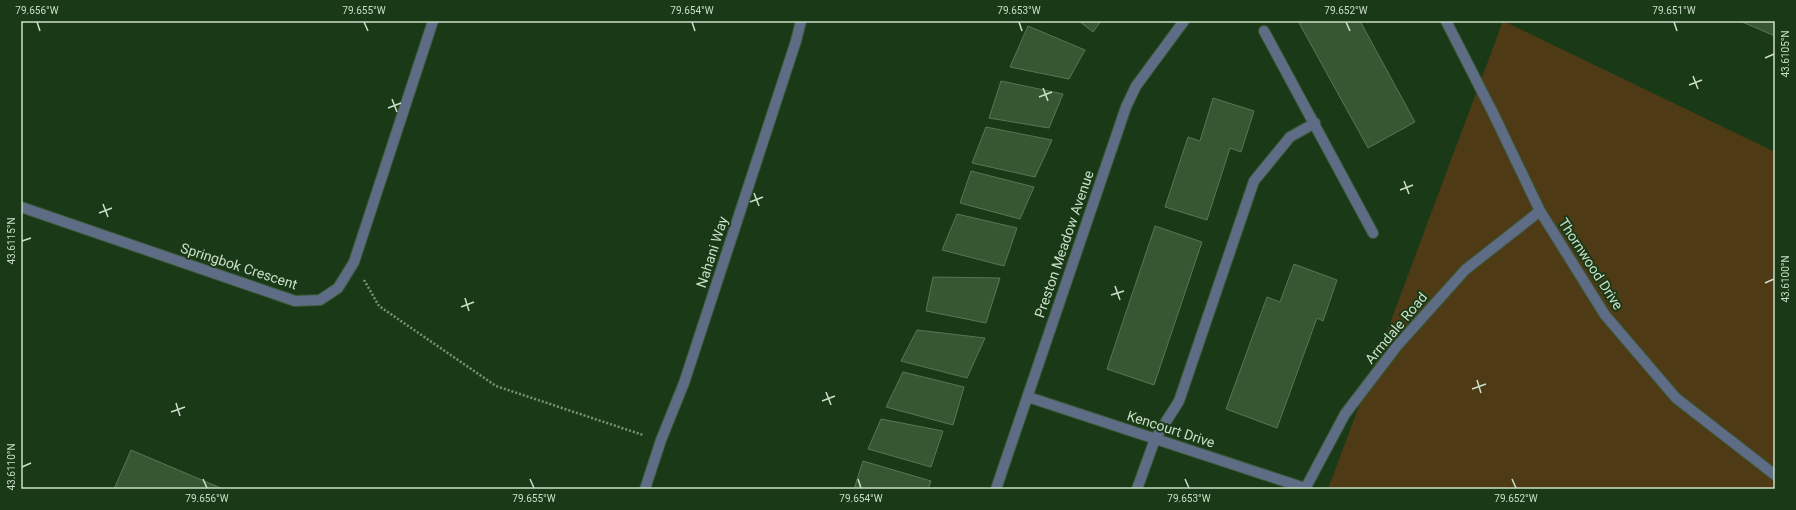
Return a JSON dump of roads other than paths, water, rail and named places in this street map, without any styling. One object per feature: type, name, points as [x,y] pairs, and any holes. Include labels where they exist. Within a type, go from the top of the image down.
[{"type":"street","name":"Springbok Crescent","points":[[21,207],[295,301],[320,300],[338,288],[354,262],[433,21]]},
{"type":"street","name":"Nahani Way","points":[[645,489],[661,440],[684,383],[796,41],[800,21]]},
{"type":"street","name":"Preston Meadow Avenue","points":[[996,489],[1126,107],[1136,86],[1184,21]]},
{"type":"street","name":"Thornwood Drive","points":[[1446,21],[1494,115],[1540,211],[1605,315],[1676,398],[1775,475]]},
{"type":"street","points":[[1264,31],[1373,233]]},
{"type":"street","points":[[1137,489],[1155,439],[1179,401],[1254,181],[1290,137],[1315,123]]},
{"type":"street","name":"Armdale Road","points":[[1305,489],[1345,414],[1397,346],[1465,270],[1540,211]]},
{"type":"street","name":"Kencourt Drive","points":[[1028,397],[1305,489]]}]
